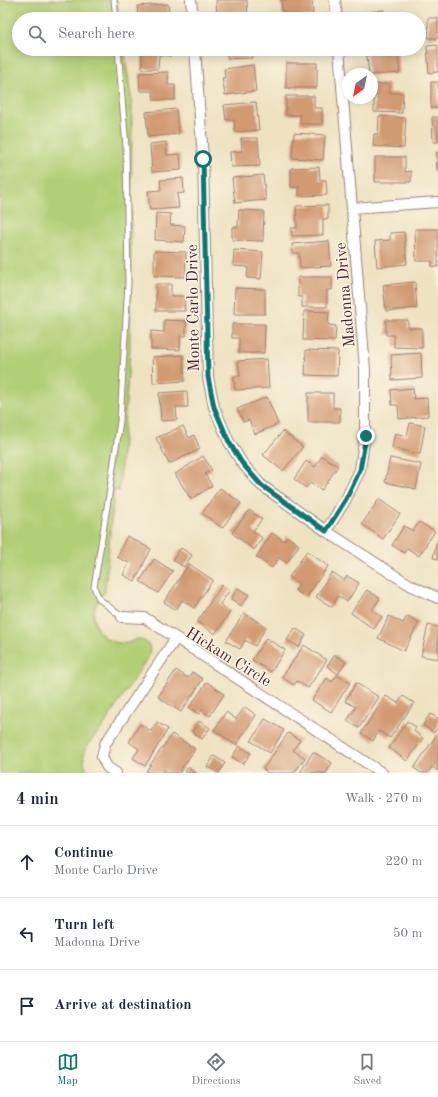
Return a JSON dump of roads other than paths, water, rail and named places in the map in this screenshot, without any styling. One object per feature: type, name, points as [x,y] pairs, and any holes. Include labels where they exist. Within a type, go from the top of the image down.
[{"type":"street","points":[[191,0],[192,12]]},
{"type":"street","points":[[335,0],[336,12]]},
{"type":"street","name":"Monte Carlo Drive","points":[[196,56],[203,159],[208,377],[214,407],[229,442],[242,463],[261,485],[326,531],[412,586],[438,598]]},
{"type":"street","name":"Madonna Drive","points":[[326,531],[343,504],[360,470],[366,436],[365,369],[340,56]]},
{"type":"street","points":[[352,208],[438,202]]},
{"type":"street","points":[[122,616],[145,618],[176,638]]},
{"type":"street","name":"Hickam Circle","points":[[116,773],[107,767],[102,757],[105,744],[176,638],[382,773]]},
{"type":"lane","points":[[114,0],[115,12]]},
{"type":"lane","points":[[119,56],[126,147],[128,283],[120,421],[110,495],[94,587],[99,599],[122,616]]}]
